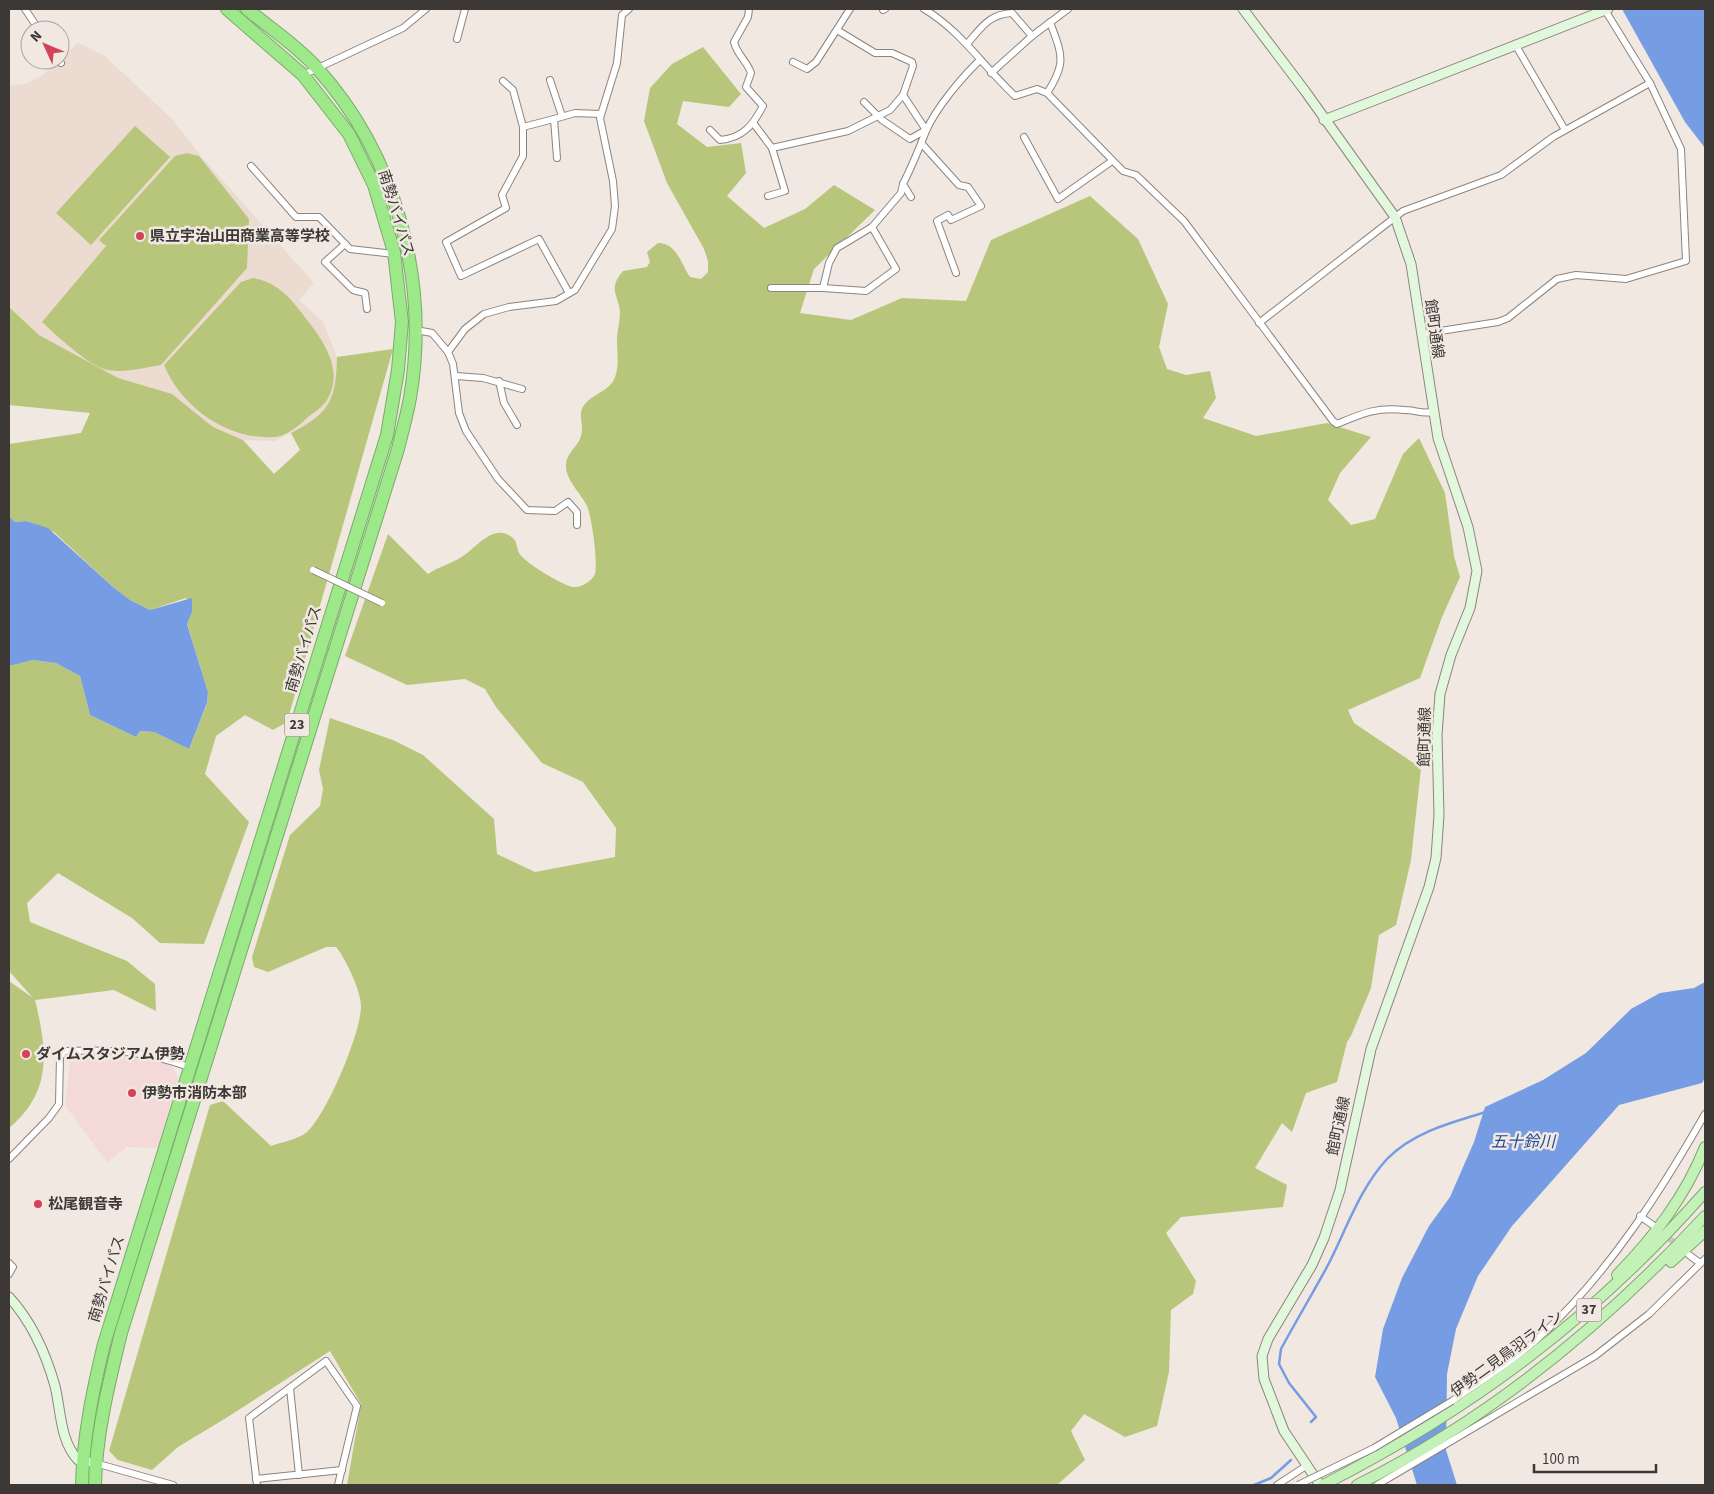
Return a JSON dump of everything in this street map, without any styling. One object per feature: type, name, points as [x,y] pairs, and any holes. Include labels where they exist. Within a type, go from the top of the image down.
[{"type":"highway","name":"南勢バイパス","points":[[95,1485],[96,1463],[107,1391],[121,1333],[196,1069],[387,435],[398,370],[402,322],[394,254],[374,185],[349,134],[304,75],[227,9]]},
{"type":"highway","name":"南勢バイパス","points":[[82,1485],[82,1461],[94,1386],[104,1344],[398,450],[410,399],[416,330],[409,259],[389,186],[363,131],[317,69],[247,9]]},
{"type":"main road","name":"館町通線","points":[[1243,9],[1306,91],[1324,120],[1395,217],[1411,264],[1432,412],[1444,458],[1475,552],[1477,571],[1470,608],[1444,676],[1440,694],[1437,735],[1439,814],[1436,858],[1429,887],[1371,1048],[1340,1190],[1327,1230],[1312,1265],[1268,1339],[1262,1356],[1262,1371],[1272,1404],[1291,1444],[1321,1485]]},
{"type":"main road","points":[[1324,120],[1606,9]]},
{"type":"main road","points":[[1554,1338],[1652,1237],[1685,1191],[1705,1147]]},
{"type":"main road","name":"伊勢二見鳥羽ライン","points":[[1321,1485],[1388,1452],[1456,1410],[1514,1370],[1612,1289],[1668,1235],[1705,1192]]},
{"type":"main road","name":"伊勢二見鳥羽ライン","points":[[1357,1485],[1460,1426],[1496,1402],[1578,1340],[1618,1305],[1705,1216]]},
{"type":"main road","points":[[1578,1340],[1623,1306],[1705,1231]]},
{"type":"main road","points":[[9,1297],[29,1325],[46,1358],[67,1445],[78,1460],[96,1463]]},
{"type":"street","points":[[25,9],[32,20]]},
{"type":"street","points":[[304,75],[402,28],[426,9]]},
{"type":"street","points":[[457,39],[465,9]]},
{"type":"street","points":[[448,352],[465,329],[484,314],[509,307],[556,301],[575,290],[612,229],[615,206],[613,181],[603,140],[601,114],[617,63],[622,15],[629,9]]},
{"type":"street","points":[[710,130],[720,140],[732,139],[754,124],[763,106],[746,88],[751,73],[748,66],[736,52],[734,42],[748,17],[749,9]]},
{"type":"street","points":[[793,62],[808,69],[816,62],[850,9]]},
{"type":"street","points":[[1055,9],[1057,17]]},
{"type":"street","points":[[991,73],[1032,36],[1068,9]]},
{"type":"street","points":[[1421,334],[1498,322],[1508,318],[1557,279],[1576,274],[1626,279],[1686,261],[1681,149],[1650,83],[1606,9]]},
{"type":"street","points":[[928,10],[940,18],[967,44],[991,73],[1014,96],[1037,89],[1046,93],[1123,171],[1136,175],[1184,222],[1213,258],[1217,268],[1259,324],[1337,424],[1370,410],[1406,410],[1423,414],[1432,412]]},
{"type":"street","points":[[967,44],[990,19],[1000,13],[1012,13],[1032,36]]},
{"type":"street","points":[[1046,93],[1059,74],[1062,54],[1050,22]]},
{"type":"street","points":[[772,148],[848,131],[890,110],[902,94],[913,66],[912,62],[892,53],[875,53],[837,30]]},
{"type":"street","points":[[1515,44],[1565,130]]},
{"type":"street","points":[[824,288],[830,263],[837,248],[872,227],[901,193],[926,130],[961,77],[980,60]]},
{"type":"street","points":[[550,80],[562,116]]},
{"type":"street","points":[[504,81],[513,90],[522,127],[523,156],[502,195],[506,208],[446,242],[460,276],[539,238],[569,293]]},
{"type":"street","points":[[1259,324],[1403,212],[1501,175],[1565,130],[1650,83]]},
{"type":"street","points":[[902,94],[926,130]]},
{"type":"street","points":[[864,102],[878,116],[910,139],[926,130]]},
{"type":"street","points":[[522,127],[575,113],[601,114]]},
{"type":"street","points":[[554,119],[557,158]]},
{"type":"street","points":[[754,124],[772,148],[785,191],[768,196]]},
{"type":"street","points":[[1024,137],[1058,199],[1112,160]]},
{"type":"street","points":[[922,144],[959,185],[968,187],[981,206],[951,220],[948,215],[938,221],[956,273]]},
{"type":"street","points":[[251,166],[296,217],[319,218],[350,249],[394,254]]},
{"type":"street","points":[[903,184],[911,197]]},
{"type":"street","points":[[772,288],[824,288],[866,291],[896,269],[872,227]]},
{"type":"street","points":[[345,244],[325,262],[353,290],[365,292],[367,308]]},
{"type":"street","points":[[416,330],[432,333],[448,352],[456,376],[457,404],[462,422],[498,479],[527,510],[555,511],[568,502],[577,512],[577,525]]},
{"type":"street","points":[[456,376],[499,381],[522,389]]},
{"type":"street","points":[[499,381],[504,402],[518,425]]},
{"type":"street","points":[[313,570],[382,603]]},
{"type":"street","points":[[9,1159],[49,1118],[59,1104],[60,1057],[64,1050],[121,1050],[155,1055],[196,1069]]},
{"type":"street","points":[[1297,1485],[1346,1462],[1410,1427],[1507,1362],[1546,1331],[1607,1261],[1640,1216],[1672,1172],[1705,1114]]},
{"type":"street","points":[[1640,1216],[1654,1226]]},
{"type":"street","points":[[1378,1485],[1490,1417],[1575,1370],[1614,1342],[1676,1288],[1703,1261],[1689,1255]]},
{"type":"street","points":[[9,1263],[13,1267],[9,1274]]},
{"type":"street","points":[[338,1485],[342,1470],[357,1406],[326,1361],[249,1418],[257,1482],[342,1470]]},
{"type":"street","points":[[290,1388],[299,1475]]},
{"type":"street","points":[[96,1463],[174,1485]]},
{"type":"street","points":[[1277,1485],[1306,1466]]},
{"type":"shaded area","name":"県立宇治山田商業高等学校","points":[[78,43],[105,56],[172,119],[202,157],[314,283],[299,300],[323,322],[337,357],[337,383],[330,404],[308,424],[275,441],[243,440],[213,427],[172,394],[128,384],[39,335],[9,307],[9,86],[25,84],[48,70],[70,70],[70,50]]},
{"type":"shaded area","points":[[124,1053],[155,1060],[173,1067],[178,1079],[158,1148],[127,1147],[107,1162],[65,1105],[71,1054]]},
{"type":"green space","points":[[703,47],[741,94],[729,107],[683,101],[677,124],[707,147],[741,143],[746,173],[727,196],[764,228],[805,209],[834,185],[875,210],[814,269],[800,313],[851,320],[902,298],[966,301],[991,240],[1090,196],[1138,239],[1168,304],[1159,347],[1167,369],[1186,375],[1210,371],[1216,398],[1203,418],[1256,436],[1327,423],[1371,437],[1340,473],[1328,500],[1351,525],[1375,519],[1403,454],[1419,438],[1445,493],[1454,556],[1460,577],[1442,617],[1420,678],[1348,710],[1354,723],[1421,768],[1411,860],[1396,925],[1379,935],[1371,988],[1347,1042],[1337,1082],[1306,1093],[1292,1132],[1282,1123],[1255,1168],[1287,1185],[1283,1207],[1181,1217],[1166,1233],[1196,1281],[1193,1294],[1171,1310],[1169,1372],[1157,1426],[1125,1437],[1084,1414],[1071,1431],[1085,1460],[1057,1485],[347,1485],[361,1404],[330,1351],[178,1447],[152,1470],[118,1460],[109,1451],[210,1105],[223,1101],[271,1146],[300,1137],[315,1123],[324,1109],[342,1072],[360,1018],[361,1006],[358,992],[352,975],[336,947],[326,947],[268,972],[254,967],[252,957],[290,835],[320,806],[323,789],[319,770],[330,718],[393,740],[423,755],[494,819],[497,854],[535,872],[615,857],[616,828],[583,782],[542,763],[496,707],[485,689],[465,679],[407,685],[345,656],[388,534],[428,574],[469,552],[487,537],[500,533],[507,534],[514,539],[519,553],[528,562],[561,582],[576,587],[586,584],[594,577],[596,568],[595,550],[589,512],[568,477],[566,462],[581,436],[582,408],[589,400],[611,384],[616,374],[620,313],[615,288],[618,278],[623,271],[647,267],[650,262],[647,252],[658,243],[670,246],[674,250],[690,277],[701,279],[708,272],[708,261],[704,249],[667,183],[644,121],[650,88],[672,64]]},
{"type":"green space","points":[[135,126],[170,157],[91,245],[56,213]]},
{"type":"green space","points":[[187,153],[199,156],[249,219],[247,268],[161,365],[125,371],[104,369],[81,355],[42,322],[106,246],[99,240],[175,156]]},
{"type":"green space","points":[[253,278],[278,288],[291,300],[321,339],[333,368],[334,379],[332,389],[325,403],[288,433],[275,437],[257,437],[240,433],[208,418],[182,395],[164,365],[241,282]]},
{"type":"green space","points":[[9,307],[39,335],[118,378],[172,394],[213,427],[243,440],[274,474],[300,450],[291,433],[314,419],[328,404],[335,384],[337,357],[393,349],[287,722],[273,730],[245,715],[216,736],[205,774],[249,822],[204,944],[160,943],[132,918],[58,873],[27,903],[30,922],[127,961],[155,984],[156,1011],[114,990],[35,1000],[44,1053],[40,1084],[23,1114],[9,1128],[9,981],[33,998],[9,971],[9,666],[33,660],[56,663],[80,676],[90,715],[136,737],[140,731],[154,732],[189,749],[207,704],[208,692],[187,623],[192,612],[186,598],[150,610],[130,600],[113,587],[54,532],[27,521],[15,522],[9,516],[9,444],[81,433],[90,413],[9,405]]},
{"type":"water","points":[[1622,9],[1705,9],[1705,148],[1685,122]]},
{"type":"water","points":[[9,516],[15,522],[26,521],[48,528],[113,587],[130,600],[150,610],[192,598],[192,612],[187,624],[208,692],[207,703],[189,749],[154,732],[140,731],[136,737],[90,715],[80,676],[56,663],[33,660],[9,666]]},
{"type":"water","name":"五十鈴川","points":[[1705,982],[1705,1078],[1702,1083],[1619,1105],[1512,1226],[1478,1276],[1456,1329],[1447,1374],[1446,1450],[1457,1485],[1417,1485],[1396,1418],[1375,1377],[1383,1329],[1402,1278],[1429,1226],[1450,1197],[1474,1142],[1485,1107],[1543,1080],[1586,1053],[1631,1009],[1660,993],[1694,988]]},
{"type":"waterway","points":[[1311,1422],[1316,1417],[1289,1383],[1279,1364],[1281,1349],[1328,1265],[1361,1196],[1377,1170],[1397,1150],[1434,1129],[1486,1112]]},
{"type":"waterway","points":[[1254,1485],[1271,1478],[1291,1460]]},
{"type":"tunnel","points":[[1662,1233],[1680,1247]]},
{"type":"place","name":"県立宇治山田商業高等学校","points":[[140,236]]},
{"type":"place","name":"ダイムスタジアム伊勢","points":[[26,1054]]},
{"type":"place","name":"伊勢市消防本部","points":[[132,1093]]},
{"type":"place","name":"松尾観音寺","points":[[38,1204]]}]
